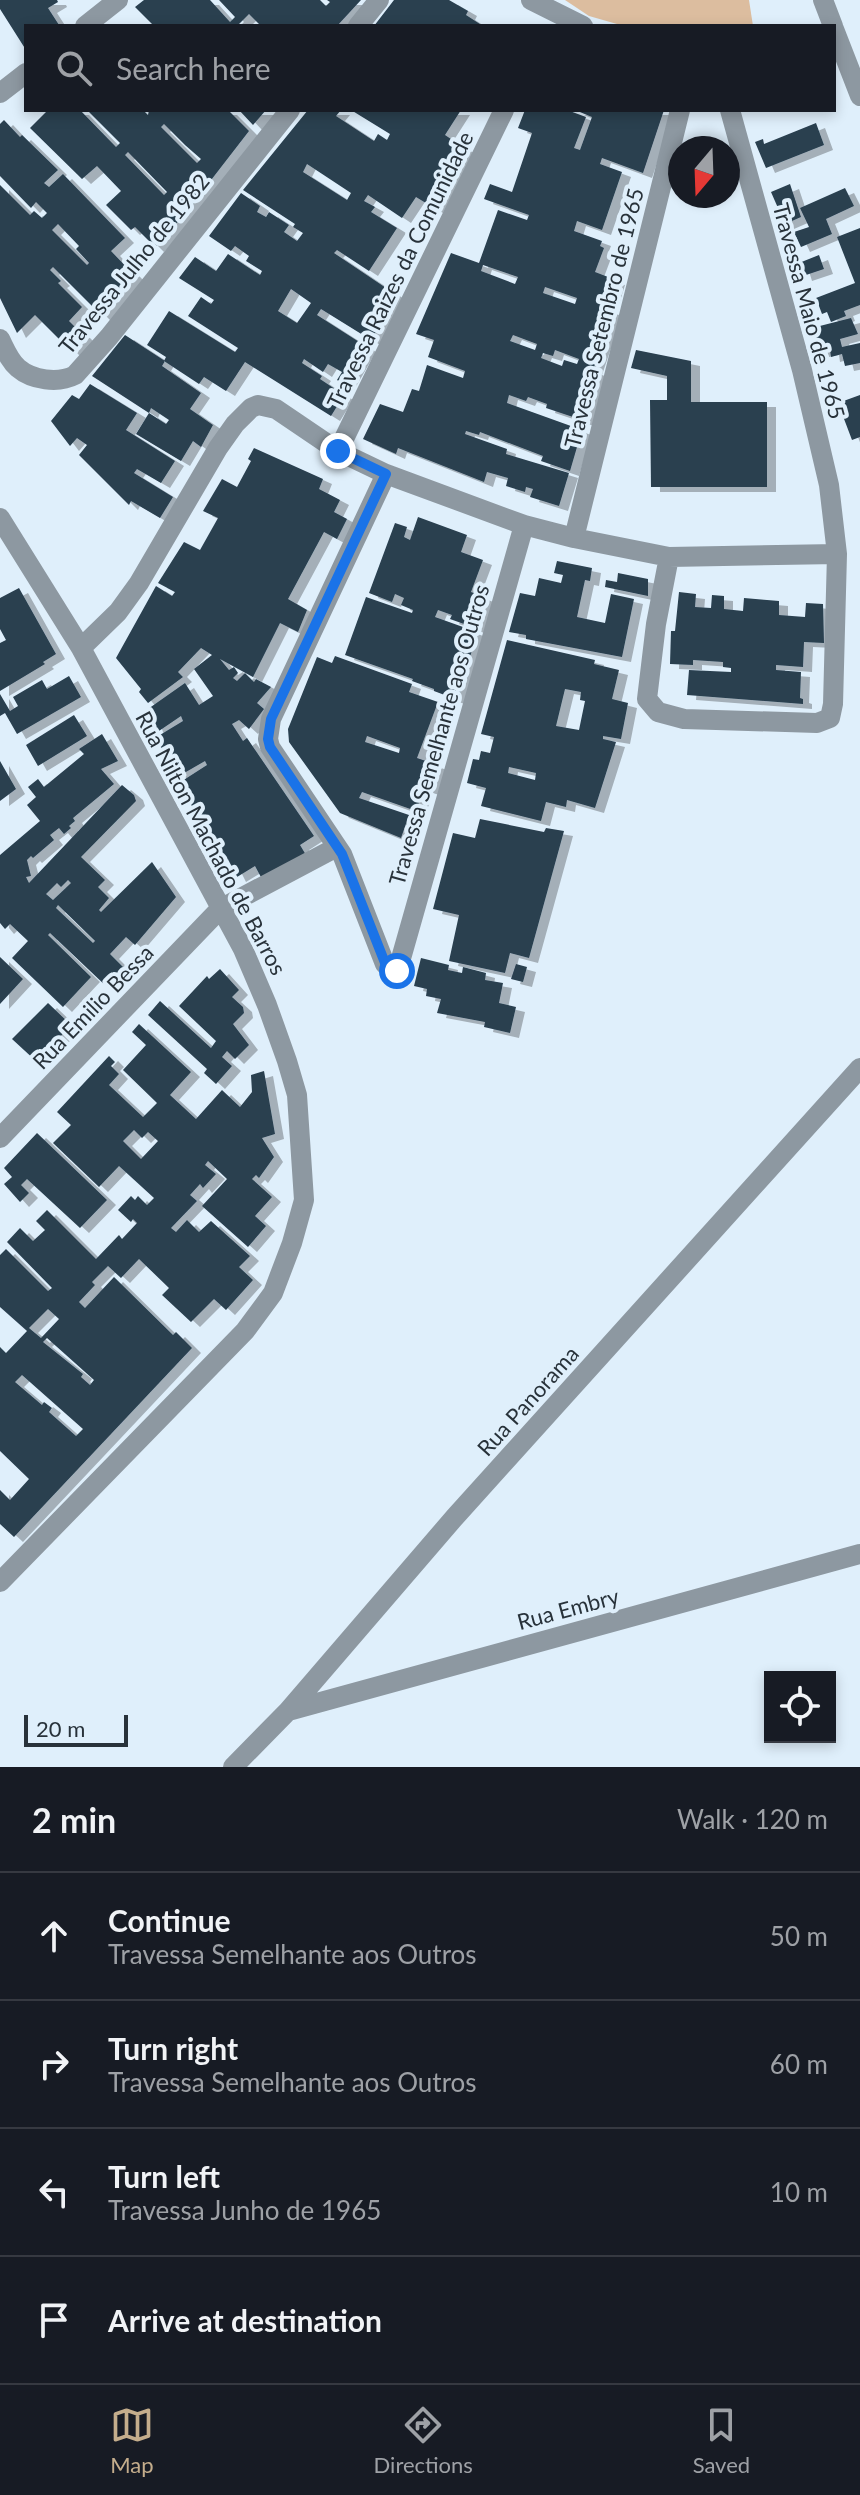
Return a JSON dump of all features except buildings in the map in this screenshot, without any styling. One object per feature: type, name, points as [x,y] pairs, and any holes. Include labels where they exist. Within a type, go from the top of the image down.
[{"type":"street","points":[[88,24],[118,0]]},
{"type":"street","points":[[360,24],[379,0]]},
{"type":"street","points":[[531,0],[548,19],[573,24]]},
{"type":"street","points":[[823,0],[833,24]]},
{"type":"street","points":[[836,33],[852,84]]},
{"type":"street","points":[[0,93],[24,75]]},
{"type":"street","name":"Travessa Julho de 1982","points":[[0,339],[11,360],[30,375],[53,380],[75,375],[109,337],[288,112]]},
{"type":"street","name":"Travessa Raizes da Comunidade","points":[[338,451],[503,112]]},
{"type":"street","name":"Travessa Setembro de 1965","points":[[574,538],[680,112]]},
{"type":"street","name":"Travessa Maio de 1965","points":[[669,557],[647,699],[658,712],[684,719],[817,723],[830,718],[833,704],[837,554],[829,485],[802,370],[731,112]]},
{"type":"street","points":[[81,648],[118,612],[139,583],[235,424],[251,408],[262,405],[276,409],[338,451],[386,474],[524,525],[574,538],[669,557],[837,554]]},
{"type":"street","name":"Travessa Semelhante aos Outros","points":[[386,474],[271,719],[268,733],[270,747],[337,847],[387,968],[395,972],[524,525]]},
{"type":"street","name":"Rua Nilton Machado de Barros","points":[[0,518],[81,648],[243,949],[267,1005],[297,1095],[304,1200],[273,1293],[245,1331],[0,1582]]},
{"type":"street","name":"Rua Emilio Bessa","points":[[0,1138],[220,909],[337,847]]},
{"type":"street","name":"Rua Panorama","points":[[233,1767],[288,1711],[454,1518],[860,1068]]},
{"type":"street","name":"Rua Embry","points":[[288,1711],[860,1554]]},
{"type":"shaded area","points":[[565,0],[749,0],[753,24],[617,24],[589,16]]},
{"type":"route","points":[[338,451],[386,474],[271,719],[268,739],[281,765],[342,854],[387,968],[397,971]]}]
